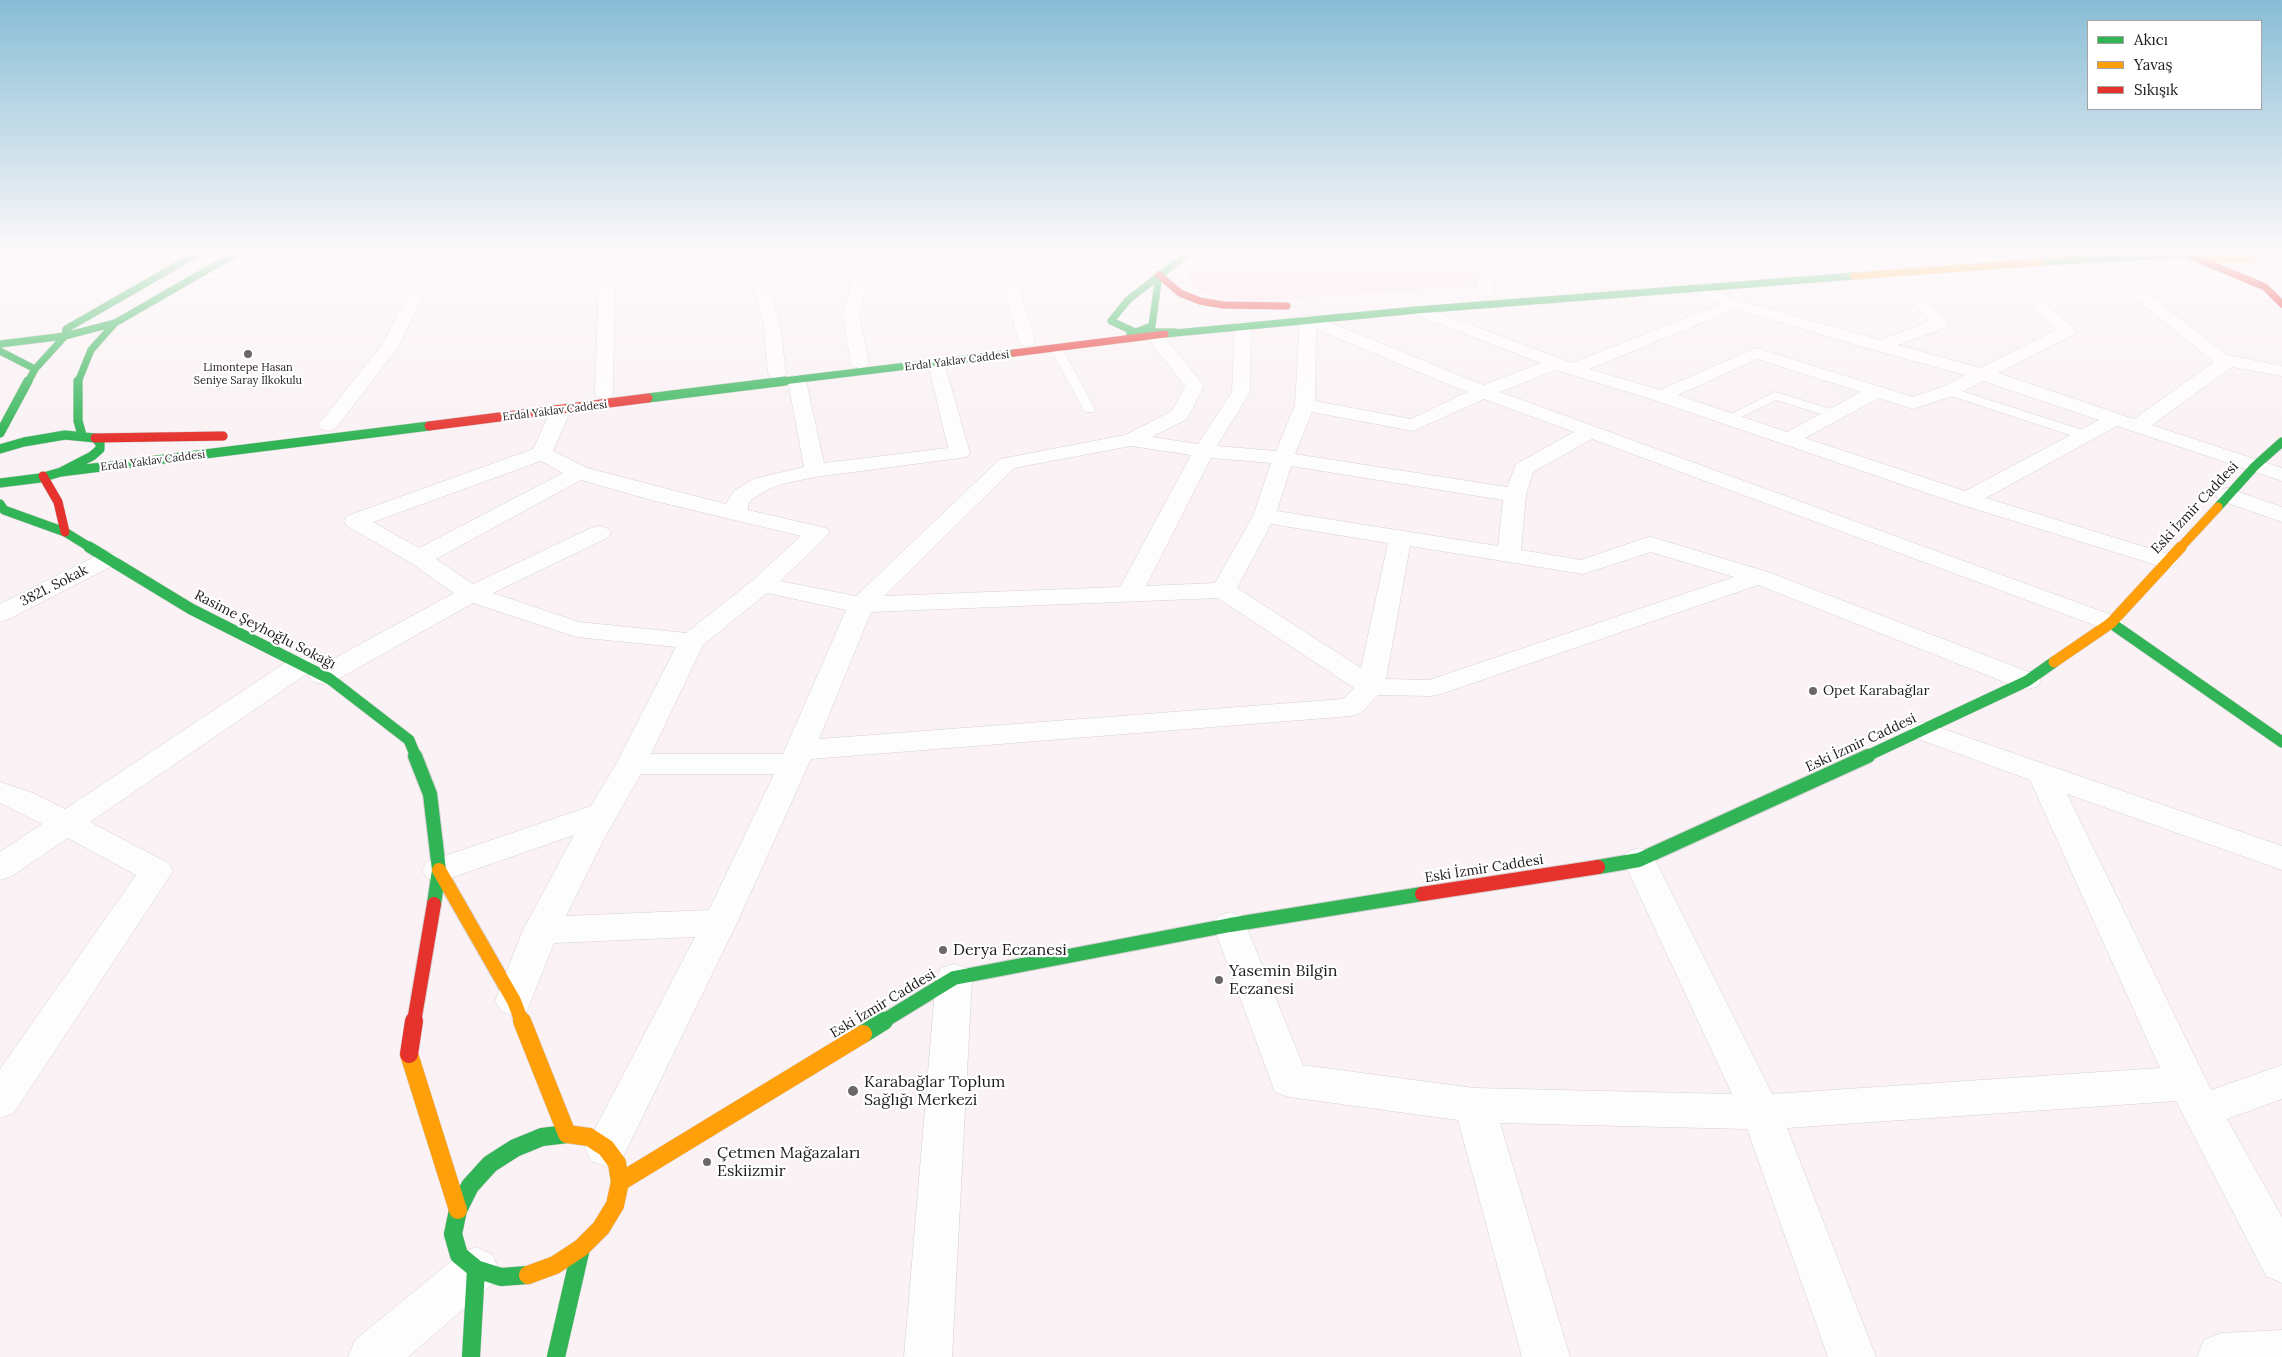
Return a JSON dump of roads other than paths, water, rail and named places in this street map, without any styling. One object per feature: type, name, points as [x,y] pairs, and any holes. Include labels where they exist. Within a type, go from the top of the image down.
[{"type":"main road","points":[[1,430],[35,370],[65,332],[95,314]]},
{"type":"main road","points":[[82,435],[78,421],[78,380],[90,350],[115,323],[130,314]]},
{"type":"main road","points":[[1093,333],[1111,321],[1115,314]]},
{"type":"main road","points":[[1149,331],[1152,314]]},
{"type":"main road","name":"Erdal Yaklav Caddesi","points":[[61,472],[937,364],[1110,341],[1149,331],[1272,314]]},
{"type":"main road","name":"Erdal Yaklav Caddesi","points":[[449,411],[860,363],[1093,333],[1243,326],[1297,314]]},
{"type":"main road","points":[[1111,321],[1149,331]]},
{"type":"main road","points":[[0,344],[115,323]]},
{"type":"main road","points":[[10,331],[65,332],[81,340],[90,350]]},
{"type":"main road","points":[[1110,341],[1149,331]]},
{"type":"main road","points":[[0,351],[35,370]]},
{"type":"main road","name":"Erdal Yaklav Caddesi","points":[[0,449],[45,437],[82,435],[94,438],[232,436]]},
{"type":"main road","points":[[0,483],[61,472],[79,464],[100,449],[100,443],[94,438]]},
{"type":"main road","name":"Eski İzmir Caddesi","points":[[620,1182],[954,978],[1230,925],[1639,860],[1923,731],[2026,681],[2111,623],[2227,495],[2282,442]]},
{"type":"main road","points":[[44,476],[58,502],[65,532]]},
{"type":"main road","name":"Rasime Şeyhoğlu Sokağı","points":[[1,509],[65,532],[191,609],[312,671],[409,740],[430,794],[439,870],[409,1055],[458,1210]]},
{"type":"main road","points":[[2111,623],[2282,742]]},
{"type":"main road","name":"Rasime Şeyhoğlu Sokağı","points":[[439,870],[514,1001],[567,1134]]},
{"type":"main road","points":[[567,1134],[589,1137],[606,1148],[617,1163],[620,1182],[614,1205],[601,1228],[581,1248],[555,1265],[527,1275],[502,1277],[476,1269],[459,1255],[453,1234],[458,1210],[470,1186],[498,1159],[515,1148],[542,1137],[567,1134]]},
{"type":"main road","points":[[556,1357],[581,1248]]},
{"type":"main road","points":[[471,1357],[476,1269]]},
{"type":"street","points":[[330,425],[390,346],[406,314]]},
{"type":"street","points":[[604,393],[606,314]]},
{"type":"street","points":[[769,314],[777,373]]},
{"type":"street","points":[[850,314],[860,363]]},
{"type":"street","points":[[1018,314],[1026,341]]},
{"type":"street","points":[[1223,590],[1264,516],[1283,458],[1305,405],[1303,314]]},
{"type":"street","points":[[1306,314],[1483,392],[1592,430],[2111,623]]},
{"type":"street","points":[[1428,314],[1564,366],[1661,396],[1967,499],[2166,561]]},
{"type":"street","points":[[1305,405],[1413,425],[1483,392],[1564,366],[1707,314]]},
{"type":"street","points":[[1771,314],[1984,375],[2282,475]]},
{"type":"street","points":[[1880,346],[1941,323],[1933,314]]},
{"type":"street","points":[[1661,396],[1756,353],[1914,403],[1949,391],[1984,375],[2067,331],[2049,314]]},
{"type":"street","points":[[2165,314],[2221,359],[2282,371]]},
{"type":"street","points":[[1130,592],[1204,451],[1241,392],[1243,326]]},
{"type":"street","points":[[1131,440],[1180,415],[1195,386],[1149,331]]},
{"type":"street","points":[[2137,426],[2229,360]]},
{"type":"street","points":[[937,364],[984,458]]},
{"type":"street","points":[[797,381],[815,471]]},
{"type":"street","points":[[1788,439],[1876,392]]},
{"type":"street","points":[[561,410],[542,453],[355,521],[419,558],[471,594],[576,629],[692,641]]},
{"type":"street","points":[[1967,499],[2087,436],[2115,419]]},
{"type":"street","points":[[1509,554],[1515,495],[1524,468],[1592,430]]},
{"type":"street","points":[[737,514],[737,506],[742,496],[762,484],[815,471],[984,458],[1131,440],[1204,451],[1283,458],[1515,495]]},
{"type":"street","points":[[514,1001],[541,930],[602,814],[631,764],[692,641],[762,585],[818,533],[579,474],[542,453]]},
{"type":"street","points":[[606,1148],[720,923],[796,757],[861,605],[984,458]]},
{"type":"street","points":[[419,558],[579,474]]},
{"type":"street","points":[[2227,495],[2282,515]]},
{"type":"street","points":[[1264,516],[1583,567],[1650,544],[1759,577],[2026,681]]},
{"type":"street","points":[[0,868],[67,823],[312,671],[600,533]]},
{"type":"street","points":[[631,764],[796,757],[1351,707],[1371,687],[1400,539]]},
{"type":"street","name":"3821. Sokak","points":[[0,614],[108,559]]},
{"type":"street","points":[[762,585],[861,605],[1130,592],[1223,590],[1371,687],[1431,688],[1759,577]]},
{"type":"street","points":[[1923,731],[2282,858]]},
{"type":"street","points":[[2042,774],[2195,1096],[2282,1261]]},
{"type":"street","points":[[0,792],[67,823],[156,871],[0,1102]]},
{"type":"street","points":[[439,870],[602,814]]},
{"type":"street","points":[[1639,860],[1761,1112],[1852,1357]]},
{"type":"street","points":[[541,930],[720,923]]},
{"type":"street","points":[[1230,925],[1290,1080],[1474,1105],[1761,1112],[2195,1096],[2282,1082]]},
{"type":"street","points":[[928,1357],[954,978]]},
{"type":"street","points":[[1474,1105],[1546,1357]]},
{"type":"street","points":[[372,1357],[476,1269]]},
{"type":"street","points":[[2222,1357],[2282,1354]]},
{"type":"lane","points":[[1056,348],[1089,409]]},
{"type":"lane","points":[[1949,391],[2087,436]]},
{"type":"lane","points":[[1727,419],[1775,396],[1834,414]]},
{"type":"place","name":"Limontepe Hasan Seniye Saray İlkokulu","points":[[248,354]]},
{"type":"place","name":"Opet Karabağlar","points":[[1813,691]]},
{"type":"place","name":"Derya Eczanesi","points":[[943,950]]},
{"type":"place","name":"Yasemin Bilgin Eczanesi","points":[[1219,980]]},
{"type":"place","name":"Karabağlar Toplum Sağlığı Merkezi","points":[[853,1091]]},
{"type":"place","name":"Çetmen Mağazaları Eskiizmir","points":[[707,1162]]}]
